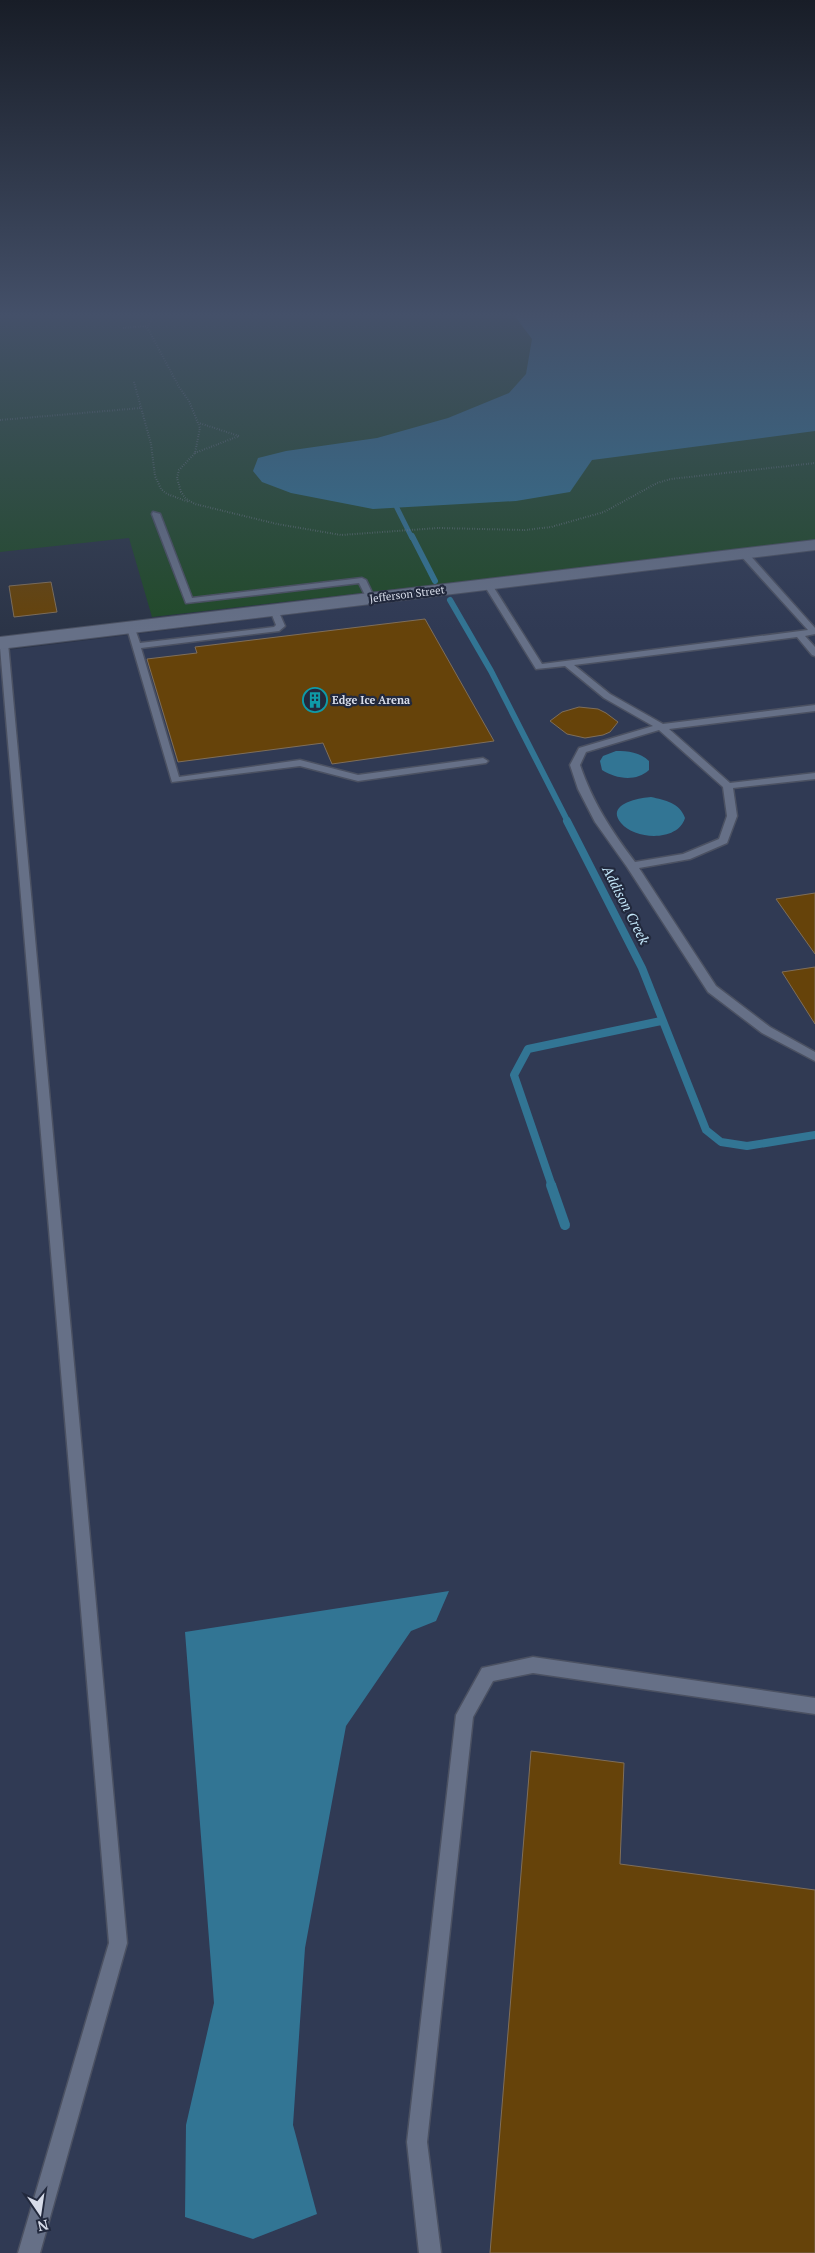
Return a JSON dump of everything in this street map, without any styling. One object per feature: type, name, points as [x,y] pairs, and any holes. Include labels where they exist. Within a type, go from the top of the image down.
[{"type":"street","name":"Jefferson Street","points":[[2,643],[815,546]]},
{"type":"lane","points":[[156,514],[189,601],[362,580],[372,599]]},
{"type":"lane","points":[[488,585],[539,667],[814,632],[744,554]]},
{"type":"lane","points":[[137,646],[276,629],[281,626],[274,610]]},
{"type":"lane","points":[[131,628],[175,780],[300,763],[358,778],[483,761]]},
{"type":"lane","points":[[799,634],[815,653]]},
{"type":"lane","points":[[2,643],[118,1943],[29,2253]]},
{"type":"lane","points":[[566,664],[607,696],[661,728],[728,786],[732,816],[724,841],[686,857],[632,866]]},
{"type":"lane","points":[[815,708],[661,728],[582,750],[575,766],[582,789],[600,822],[632,866],[712,988],[766,1030],[815,1057]]},
{"type":"lane","points":[[728,786],[815,776]]},
{"type":"lane","points":[[430,2253],[417,2142],[465,1715],[488,1674],[533,1665],[815,1706]]},
{"type":"path","points":[[145,420],[152,444],[155,476],[161,489],[173,497],[194,504],[322,533],[356,536],[438,528],[524,530],[552,527],[604,512],[657,483],[672,479],[815,462]]},
{"type":"path","points":[[195,453],[199,437],[197,420]]},
{"type":"path","points":[[194,504],[186,499],[181,492],[177,478],[179,470],[195,453],[239,436],[198,423]]},
{"type":"shaded area","points":[[440,420],[815,420],[815,431],[592,460],[570,492],[516,501],[373,509],[291,493],[262,482],[253,471],[258,458],[286,451],[377,438]]},
{"type":"shaded area","points":[[815,549],[815,2253],[0,2253],[0,651]]},
{"type":"shaded area","points":[[616,751],[642,756],[649,761],[649,770],[644,774],[626,778],[602,770],[600,761],[603,756]]},
{"type":"shaded area","points":[[651,797],[667,801],[680,809],[685,818],[681,826],[665,835],[656,836],[636,833],[627,829],[621,823],[617,816],[617,811],[620,807],[632,801]]},
{"type":"shaded area","points":[[449,1591],[436,1621],[411,1631],[346,1726],[305,1948],[293,2125],[317,2214],[253,2239],[185,2217],[186,2125],[214,2003],[185,1632]]},
{"type":"green space","points":[[0,420],[815,420],[815,541],[152,617],[129,538],[0,552]]},
{"type":"building","points":[[51,582],[57,612],[14,617],[9,586]]},
{"type":"building","name":"Edge Ice Arena","points":[[425,619],[494,741],[332,764],[323,743],[178,762],[147,659],[197,653],[195,647]]},
{"type":"building","points":[[579,707],[598,709],[618,722],[610,732],[585,738],[567,734],[550,721],[562,712]]},
{"type":"building","points":[[815,893],[815,954],[776,899]]},
{"type":"building","points":[[815,967],[815,1024],[782,972]]},
{"type":"building","points":[[531,1751],[624,1763],[620,1864],[815,1890],[815,2253],[490,2253]]},
{"type":"waterway","name":"Addison Creek","points":[[404,501],[396,506],[412,538]]},
{"type":"waterway","name":"Addison Creek","points":[[412,536],[435,581]]},
{"type":"waterway","name":"Addison Creek","points":[[450,600],[491,671],[568,822]]},
{"type":"waterway","name":"Addison Creek","points":[[567,821],[642,968],[706,1130],[721,1142],[747,1146],[815,1135]]},
{"type":"waterway","points":[[552,1186],[514,1075],[528,1049],[661,1021]]},
{"type":"waterway","points":[[551,1185],[565,1225]]},
{"type":"place","name":"Edge Ice Arena","points":[[315,700]]}]
